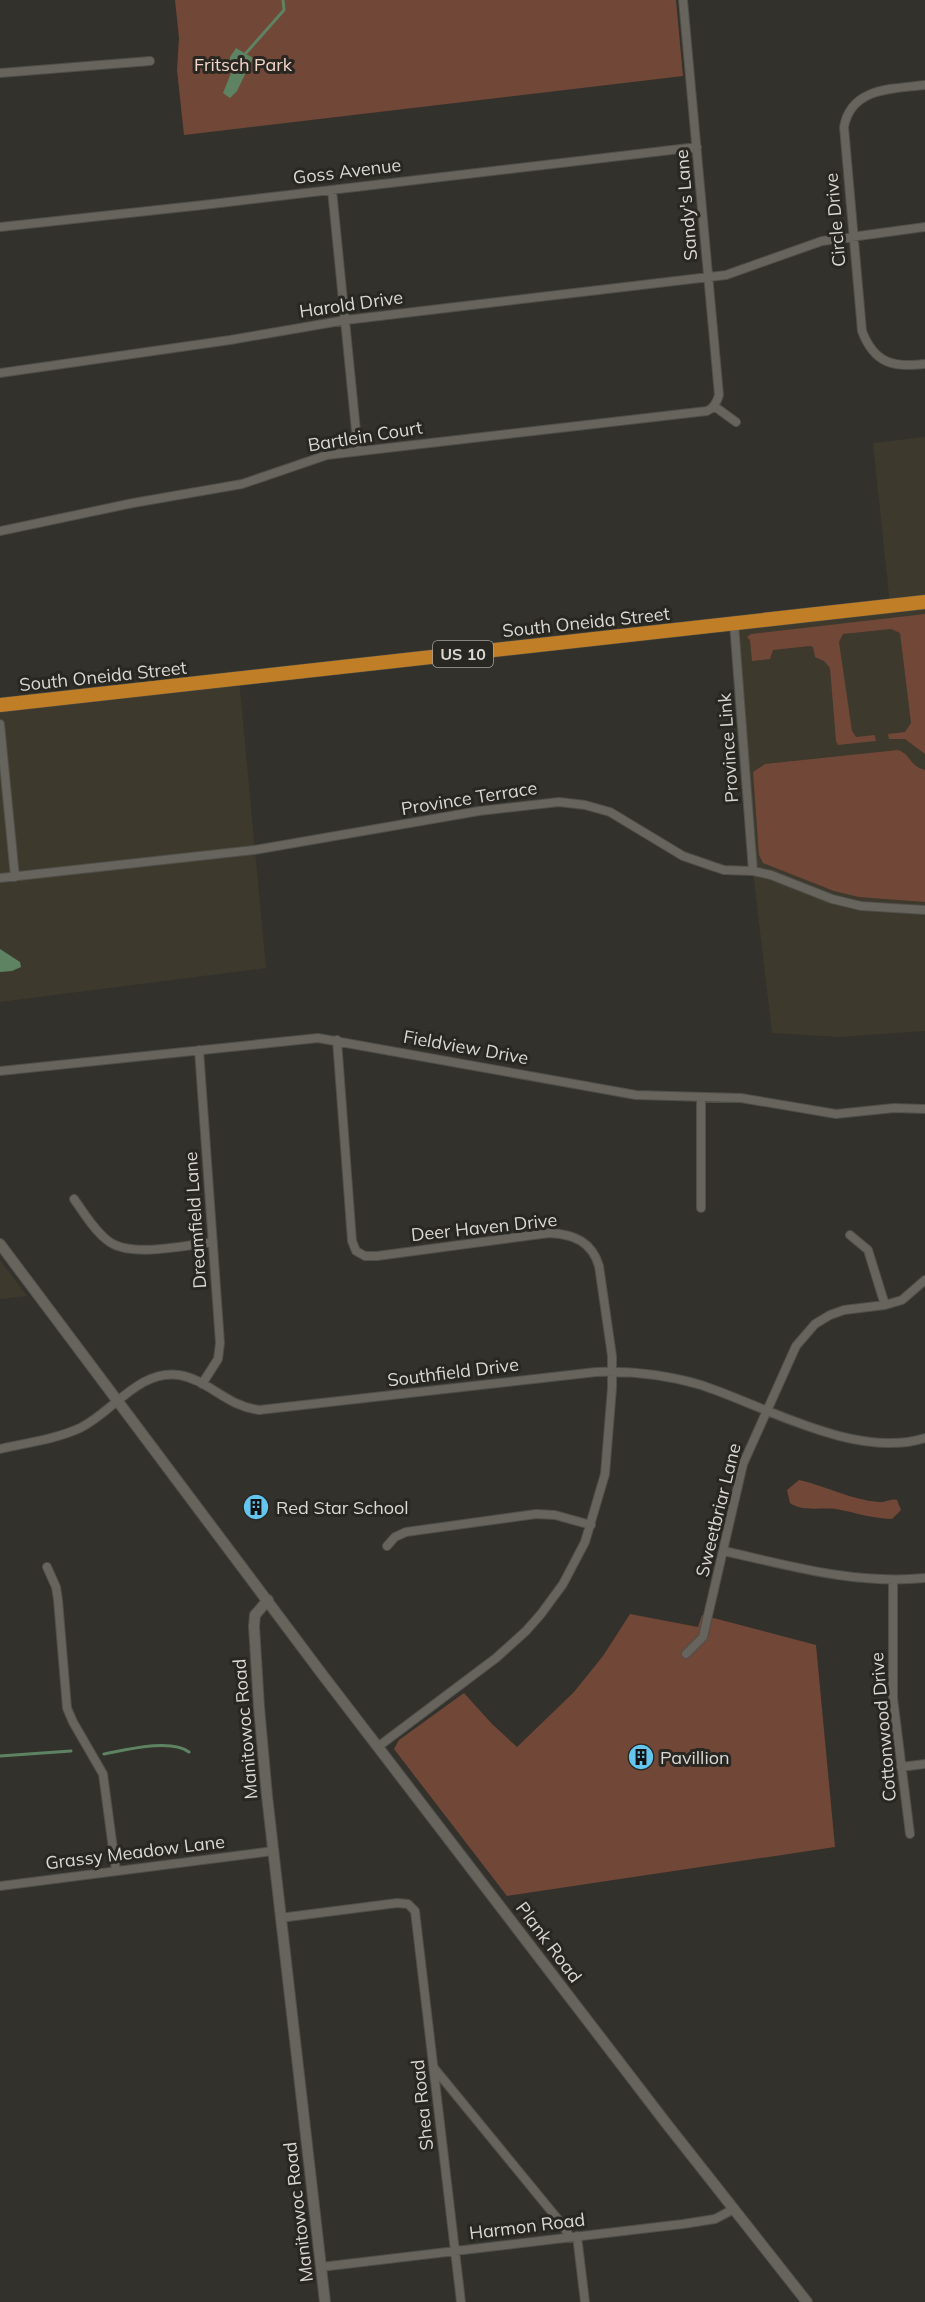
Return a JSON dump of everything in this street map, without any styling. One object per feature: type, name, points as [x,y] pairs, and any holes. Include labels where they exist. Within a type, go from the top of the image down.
[{"type":"highway","name":"South Oneida Street","points":[[0,705],[925,602]]},
{"type":"street","name":"Sandy's Lane","points":[[683,0],[719,394],[714,406]]},
{"type":"street","points":[[0,73],[150,61]]},
{"type":"street","name":"Circle Drive","points":[[925,85],[879,90],[867,94],[858,100],[848,112],[844,127],[852,236],[862,331],[865,340],[876,355],[893,364],[909,366],[925,364]]},
{"type":"street","name":"Goss Avenue","points":[[0,227],[697,147]]},
{"type":"street","points":[[332,190],[358,451]]},
{"type":"street","name":"Harold Drive","points":[[0,373],[230,340],[346,320],[709,277],[737,272],[822,241],[925,227]]},
{"type":"street","points":[[714,406],[736,422]]},
{"type":"street","name":"Bartlein Court","points":[[0,531],[150,500],[242,484],[305,461],[358,451],[707,411],[714,406]]},
{"type":"street","name":"Province Link","points":[[734,623],[753,871]]},
{"type":"street","points":[[0,724],[15,877]]},
{"type":"street","name":"Province Terrace","points":[[0,879],[254,850],[479,811],[559,802],[585,805],[610,812],[672,850],[724,870],[753,871],[793,882],[832,899],[861,906],[925,910]]},
{"type":"street","name":"Fieldview Drive","points":[[0,1071],[306,1038],[336,1040],[636,1095],[759,1100],[836,1114],[894,1108],[925,1109]]},
{"type":"street","name":"Deer Haven Drive","points":[[336,1040],[352,1241],[356,1251],[365,1256],[377,1256],[549,1233],[560,1233],[582,1240],[596,1256],[599,1266],[613,1371],[605,1474],[591,1525],[578,1557],[563,1584],[541,1614],[496,1658],[379,1746]]},
{"type":"street","name":"Dreamfield Lane","points":[[199,1050],[220,1352],[202,1384]]},
{"type":"street","points":[[701,1098],[701,1208]]},
{"type":"street","points":[[75,1199],[100,1233],[122,1249],[140,1250],[213,1242]]},
{"type":"street","points":[[850,1235],[868,1250],[885,1305]]},
{"type":"street","points":[[0,1244],[268,1600]]},
{"type":"street","name":"Sweetbriar Lane","points":[[687,1654],[703,1637],[743,1464],[796,1346],[815,1324],[844,1310],[885,1305],[908,1296],[925,1280]]},
{"type":"street","name":"Southfield Drive","points":[[0,1449],[80,1428],[139,1385],[157,1377],[180,1375],[202,1384],[236,1405],[259,1410],[613,1371],[642,1373],[682,1380],[767,1409],[802,1424],[858,1441],[888,1443],[925,1438]]},
{"type":"street","points":[[387,1546],[395,1537],[406,1532],[536,1514],[555,1515],[591,1525]]},
{"type":"street","points":[[724,1551],[848,1578],[893,1580],[925,1578]]},
{"type":"street","points":[[47,1567],[56,1587],[58,1600],[67,1708],[103,1774],[116,1871]]},
{"type":"street","name":"Cottonwood Drive","points":[[893,1580],[893,1698],[910,1834]]},
{"type":"street","name":"Plank Road","points":[[268,1600],[666,2123],[807,2302]]},
{"type":"street","name":"Manitowoc Road","points":[[268,1600],[255,1615],[253,1637],[280,1918],[325,2302]]},
{"type":"street","points":[[901,1767],[925,1764]]},
{"type":"street","name":"Grassy Meadow Lane","points":[[0,1886],[273,1851]]},
{"type":"street","name":"Shea Road","points":[[280,1918],[397,1903],[411,1906],[415,1911],[461,2302]]},
{"type":"street","points":[[434,2068],[573,2236],[585,2302]]},
{"type":"street","name":"Harmon Road","points":[[321,2267],[706,2221],[734,2209]]},
{"type":"shaded area","points":[[236,48],[253,58],[237,91],[230,98],[223,93],[231,73],[230,57]]},
{"type":"shaded area","points":[[925,437],[925,1031],[839,1037],[772,1033],[753,871],[734,623],[890,605],[873,443]]},
{"type":"shaded area","points":[[239,679],[266,968],[0,1002],[0,705]]},
{"type":"shaded area","points":[[0,949],[20,962],[21,967],[12,971],[0,972]]},
{"type":"shaded area","points":[[0,1260],[27,1296],[0,1299]]},
{"type":"green space","name":"Fritsch Park","points":[[175,0],[676,0],[683,76],[184,135],[177,70],[179,38]]},
{"type":"green space","points":[[925,614],[925,754],[905,739],[889,739],[888,734],[905,732],[911,723],[900,633],[891,629],[843,634],[839,642],[852,731],[856,737],[875,735],[876,741],[838,745],[830,668],[824,661],[815,657],[813,647],[773,650],[770,659],[752,661],[750,640],[747,637],[751,634]]},
{"type":"green space","points":[[898,750],[919,768],[925,770],[925,902],[859,897],[834,891],[763,863],[759,855],[753,772],[765,764]]},
{"type":"green space","points":[[799,1480],[869,1501],[897,1500],[901,1510],[892,1519],[836,1509],[795,1506],[790,1503],[787,1490]]},
{"type":"green space","points":[[630,1614],[698,1627],[702,1615],[816,1645],[835,1847],[507,1896],[394,1749],[399,1740],[464,1693],[517,1747],[574,1692],[603,1656]]},
{"type":"waterway","points":[[246,53],[284,10],[283,0]]},
{"type":"waterway","points":[[104,1754],[160,1745],[181,1748],[189,1752]]},
{"type":"waterway","points":[[0,1756],[71,1751]]},
{"type":"place","name":"Red Star School","points":[[256,1507]]},
{"type":"place","name":"Pavillion","points":[[641,1757]]}]
